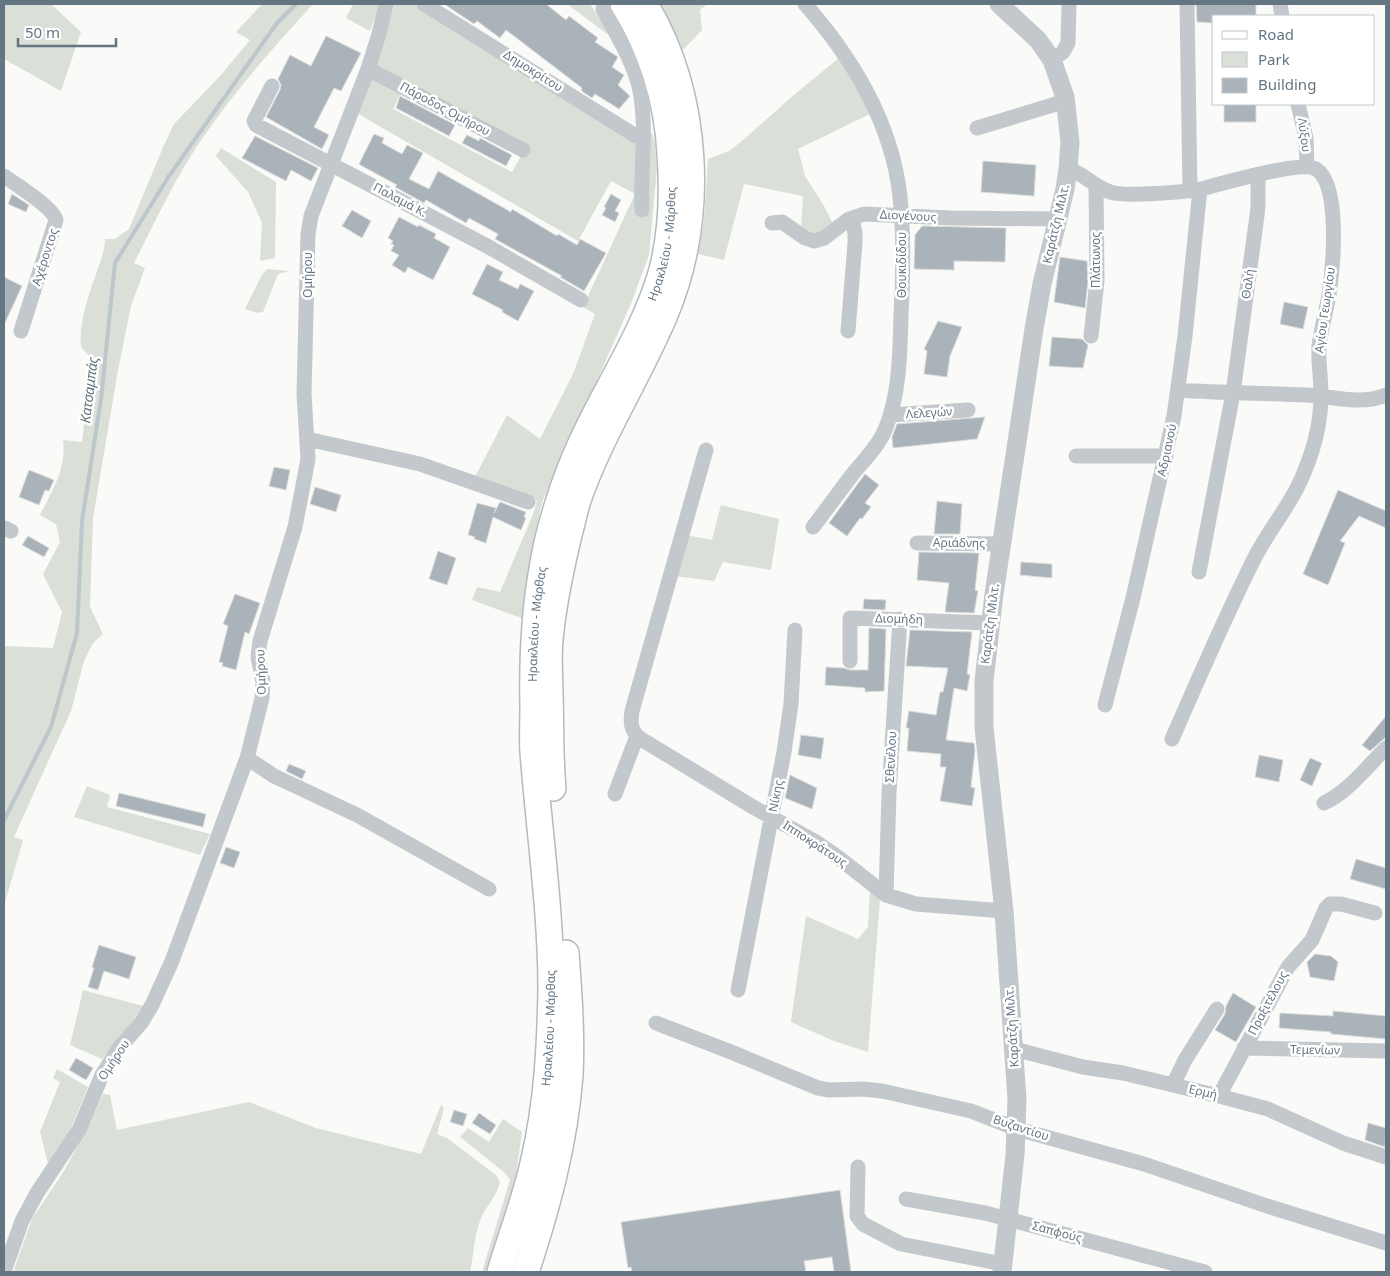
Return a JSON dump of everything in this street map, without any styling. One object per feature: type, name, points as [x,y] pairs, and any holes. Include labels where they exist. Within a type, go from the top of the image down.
[{"type":"main road","name":"Ηρακλείου - Μάρθας","points":[[526,1272],[556,1165],[563,1130],[570,1068],[568,988],[551,766],[549,642],[558,580],[577,504],[597,453],[657,334],[671,300],[684,254],[690,216],[692,176],[683,104],[668,52],[645,4]]},
{"type":"main road","name":"Ηρακλείου - Μάρθας","points":[[500,1272],[534,1161],[545,1100],[549,1050],[550,966],[546,887],[533,740],[533,651],[536,604],[554,517],[580,445],[640,326],[652,297],[662,266],[670,228],[672,185],[665,108],[645,45],[613,7]]},
{"type":"street","name":"Ομήρου","points":[[4,1271],[22,1221],[37,1193],[79,1130],[102,1075],[119,1048],[137,1028],[152,1005],[172,962],[247,758],[262,698],[263,682],[258,657],[260,641],[295,527],[308,459],[304,394],[309,228],[313,208],[368,69],[380,34],[386,4]]},
{"type":"street","name":"Δημοκρίτου","points":[[424,4],[636,136],[642,137]]},
{"type":"street","name":"Θουκιδίδου","points":[[805,4],[858,74],[887,137],[894,165],[902,215],[903,265],[897,381],[890,416],[884,432],[875,447],[814,527]]},
{"type":"street","name":"Καράτζη Μιλτ.","points":[[998,4],[1038,40],[1052,60],[1061,80],[1066,102],[1069,132],[1068,169],[1037,311],[1001,544],[984,676],[983,711],[1004,911],[1014,1049],[1017,1129],[1002,1268]]},
{"type":"street","points":[[1052,60],[1063,52],[1066,47],[1069,4]]},
{"type":"street","name":"Αδριανού","points":[[1106,705],[1166,456],[1178,390],[1185,336],[1195,190],[1187,4]]},
{"type":"street","points":[[613,7],[639,87],[642,137],[642,210]]},
{"type":"street","name":"Πάροδος Ομήρου","points":[[368,69],[523,150]]},
{"type":"street","name":"Παλαμά Κ.","points":[[272,86],[254,123],[487,246],[581,300]]},
{"type":"street","points":[[977,128],[1066,102]]},
{"type":"street","name":"Λύξου","points":[[1298,105],[1306,138],[1307,166]]},
{"type":"street","points":[[1068,169],[1079,172],[1096,185],[1120,194],[1195,190],[1307,166]]},
{"type":"street","name":"Αγίου Γεωργίου","points":[[1172,739],[1253,560],[1305,472],[1316,433],[1321,396],[1319,352],[1330,282],[1333,223],[1326,180],[1317,170],[1307,166]]},
{"type":"street","name":"Θαλή","points":[[1199,572],[1233,393],[1258,207],[1258,175]]},
{"type":"street","name":"Αχέροντος","points":[[4,176],[48,209],[55,216],[56,220],[21,331]]},
{"type":"street","name":"Πλάτωνος","points":[[1091,336],[1097,281],[1096,185]]},
{"type":"street","name":"Διογένους","points":[[772,223],[779,221],[785,223],[805,238],[814,240],[824,238],[852,218],[864,214],[951,218],[1058,219]]},
{"type":"street","points":[[848,331],[855,243],[852,218]]},
{"type":"street","points":[[1178,390],[1321,396],[1356,400],[1376,398],[1386,394]]},
{"type":"street","name":"Λελεγών","points":[[890,416],[968,410]]},
{"type":"street","points":[[307,439],[420,464],[528,502]]},
{"type":"street","points":[[616,794],[637,736],[631,726],[632,711],[706,450]]},
{"type":"street","points":[[1076,456],[1166,456]]},
{"type":"street","name":"Αριάδνης","points":[[917,543],[1001,544]]},
{"type":"street","name":"Διομήδη","points":[[850,661],[850,618],[990,623]]},
{"type":"street","name":"Σθενέλου","points":[[886,896],[888,793],[900,619]]},
{"type":"street","name":"Νίκης","points":[[738,990],[751,916],[772,817],[791,704],[795,630]]},
{"type":"street","name":"Ιπποκράτους","points":[[637,736],[747,804],[831,852],[886,896],[916,904],[1004,911]]},
{"type":"street","points":[[1324,803],[1333,799],[1349,786],[1386,748]]},
{"type":"street","points":[[247,758],[274,776],[357,815],[489,889]]},
{"type":"street","name":"Πραξιτέλους","points":[[1219,1096],[1288,967],[1312,940],[1326,908],[1330,904],[1341,904],[1376,913]]},
{"type":"street","points":[[1173,1085],[1185,1060],[1218,1009]]},
{"type":"street","name":"Βυζαντίου","points":[[656,1023],[818,1088],[882,1091],[971,1111],[1017,1129],[1144,1164],[1267,1206],[1386,1243]]},
{"type":"street","name":"Τεμενίων","points":[[1244,1048],[1386,1052]]},
{"type":"street","name":"Ερμή","points":[[1014,1049],[1083,1067],[1123,1073],[1219,1096],[1268,1110],[1362,1151],[1386,1157]]},
{"type":"street","points":[[858,1167],[857,1216],[862,1224],[901,1244],[1002,1268]]},
{"type":"street","name":"Σαπφούς","points":[[906,1199],[963,1208],[1206,1272]]},
{"type":"green space","points":[[4,4],[51,4],[81,32],[61,91],[4,59]]},
{"type":"green space","points":[[262,4],[313,4],[270,52],[204,136],[175,182],[134,263],[145,268],[131,306],[118,370],[93,518],[90,607],[103,634],[93,643],[84,661],[71,711],[14,837],[23,840],[4,906],[4,646],[53,648],[62,612],[43,574],[60,542],[56,524],[40,515],[61,470],[64,450],[63,440],[82,442],[91,358],[81,347],[81,329],[87,303],[102,258],[105,239],[115,239],[129,229],[174,124],[220,76],[250,40],[236,32]]},
{"type":"green space","points":[[353,4],[379,4],[370,31],[346,18]]},
{"type":"green space","points":[[390,4],[414,4],[622,131],[631,138],[636,146],[648,134],[652,133],[655,144],[657,169],[649,255],[632,301],[542,502],[528,568],[524,619],[472,600],[477,587],[500,592],[534,512],[537,500],[475,477],[507,415],[540,439],[573,374],[595,314],[583,307],[635,194],[611,181],[578,241],[355,112],[368,77],[401,93],[393,109],[512,172],[525,149],[373,65]]},
{"type":"green space","points":[[567,4],[590,4],[614,39]]},
{"type":"green space","points":[[660,4],[706,5],[700,10],[702,30],[683,50]]},
{"type":"green space","points":[[839,58],[872,113],[798,149],[805,176],[834,226],[817,236],[801,230],[803,196],[744,184],[724,260],[698,254],[704,220],[708,159],[729,151]]},
{"type":"green space","points":[[221,148],[276,182],[275,258],[260,261],[262,223],[248,192],[216,156]]},
{"type":"green space","points":[[267,269],[289,271],[278,274],[263,312],[258,313],[245,309],[262,275]]},
{"type":"green space","points":[[721,505],[779,519],[771,570],[723,562],[714,581],[675,576],[686,535],[712,540]]},
{"type":"green space","points":[[87,786],[110,795],[107,807],[210,834],[200,855],[74,817]]},
{"type":"green space","points":[[870,890],[880,899],[868,1052],[834,1041],[791,1022],[806,916],[858,939],[868,927]]},
{"type":"green space","points":[[83,990],[143,1006],[102,1059],[70,1045]]},
{"type":"green space","points":[[57,1069],[88,1087],[66,1140],[48,1164],[40,1132],[60,1082],[53,1078]]},
{"type":"green space","points":[[103,1094],[110,1095],[117,1130],[249,1102],[316,1128],[421,1154],[441,1105],[444,1108],[437,1134],[447,1138],[496,1175],[500,1182],[480,1221],[470,1272],[13,1272],[32,1219],[64,1171],[90,1123]]},
{"type":"green space","points":[[503,1119],[522,1132],[514,1190],[489,1272],[482,1272],[510,1180],[505,1173],[460,1137],[468,1128],[489,1142]]},
{"type":"building","points":[[444,4],[546,4],[566,20],[569,16],[598,38],[595,42],[618,57],[612,67],[624,75],[618,85],[630,96],[619,109],[595,94],[592,98],[581,90],[582,88],[506,30],[500,38],[477,21],[474,24]]},
{"type":"building","points":[[1196,4],[1256,4],[1256,15],[1212,15],[1212,23],[1197,22]]},
{"type":"building","points":[[326,36],[361,53],[341,91],[334,88],[314,127],[329,135],[322,149],[266,117],[280,90],[281,85],[278,79],[290,55],[311,66]]},
{"type":"building","points":[[400,96],[455,125],[449,136],[396,108]]},
{"type":"building","points":[[1224,105],[1256,105],[1256,122],[1224,122]]},
{"type":"building","points":[[374,134],[384,138],[382,143],[402,154],[407,145],[423,153],[409,179],[429,189],[438,171],[511,212],[512,209],[557,236],[558,234],[577,245],[580,239],[606,253],[584,291],[560,277],[562,276],[495,239],[498,234],[469,218],[466,223],[426,200],[424,203],[395,187],[397,185],[359,164]]},
{"type":"building","points":[[467,135],[479,141],[480,138],[512,155],[506,166],[462,143]]},
{"type":"building","points":[[255,136],[318,168],[311,181],[291,170],[286,181],[242,158]]},
{"type":"building","points":[[983,161],[1036,165],[1034,196],[981,192]]},
{"type":"building","points":[[12,194],[29,205],[26,212],[8,204]]},
{"type":"building","points":[[611,194],[621,200],[615,211],[619,213],[615,222],[602,215]]},
{"type":"building","points":[[352,210],[371,221],[362,238],[342,226]]},
{"type":"building","points":[[399,217],[436,234],[434,238],[450,247],[433,280],[408,267],[405,273],[392,265],[399,255],[391,251],[394,245],[391,244],[393,241],[388,238]]},
{"type":"building","points":[[922,226],[1006,228],[1005,262],[954,261],[954,270],[914,269],[915,235]]},
{"type":"building","points":[[1060,257],[1087,261],[1088,281],[1085,308],[1054,302]]},
{"type":"building","points":[[487,264],[503,272],[499,280],[518,289],[520,284],[534,291],[518,321],[502,312],[503,310],[472,294]]},
{"type":"building","points":[[4,277],[22,286],[4,325]]},
{"type":"building","points":[[1284,302],[1308,307],[1303,329],[1280,324]]},
{"type":"building","points":[[938,321],[962,327],[950,356],[947,377],[924,374],[927,351],[924,349]]},
{"type":"building","points":[[1052,337],[1082,339],[1088,345],[1083,368],[1049,366]]},
{"type":"building","points":[[985,417],[977,439],[893,448],[892,437],[897,424]]},
{"type":"building","points":[[274,467],[290,470],[286,490],[269,486]]},
{"type":"building","points":[[29,470],[54,480],[49,491],[45,490],[39,505],[19,497]]},
{"type":"building","points":[[865,474],[879,485],[865,503],[871,507],[847,536],[829,523]]},
{"type":"building","points":[[315,487],[341,495],[336,512],[310,504]]},
{"type":"building","points":[[1338,490],[1386,511],[1386,528],[1359,516],[1340,541],[1345,543],[1328,585],[1303,574]]},
{"type":"building","points":[[937,501],[962,504],[960,534],[934,534]]},
{"type":"building","points":[[500,502],[526,512],[524,517],[526,518],[521,530],[493,517],[486,543],[468,535],[477,503],[496,508],[494,513]]},
{"type":"building","points":[[28,536],[49,548],[44,557],[22,545]]},
{"type":"building","points":[[438,551],[456,558],[447,585],[429,579]]},
{"type":"building","points":[[919,552],[979,553],[975,590],[978,591],[974,613],[945,612],[949,583],[917,580]]},
{"type":"building","points":[[1021,562],[1052,564],[1052,578],[1020,575]]},
{"type":"building","points":[[235,594],[260,603],[249,634],[245,632],[236,670],[222,666],[223,663],[219,662],[228,626],[223,624]]},
{"type":"building","points":[[864,599],[886,600],[885,610],[863,609]]},
{"type":"building","points":[[869,628],[886,629],[884,691],[865,692],[865,688],[825,685],[826,667],[868,670]]},
{"type":"building","points":[[910,630],[972,632],[967,674],[970,675],[967,691],[954,688],[946,740],[974,743],[971,787],[975,788],[972,806],[940,801],[946,767],[940,767],[941,754],[907,751],[909,728],[906,728],[909,711],[936,715],[940,692],[943,692],[948,668],[906,666]]},
{"type":"building","points":[[1386,716],[1386,737],[1370,751],[1362,745]]},
{"type":"building","points":[[801,735],[824,738],[821,759],[798,755]]},
{"type":"building","points":[[1259,755],[1283,760],[1279,782],[1255,777]]},
{"type":"building","points":[[1310,758],[1322,763],[1312,786],[1300,780]]},
{"type":"building","points":[[289,764],[306,771],[302,779],[286,771]]},
{"type":"building","points":[[790,775],[817,788],[812,809],[785,798]]},
{"type":"building","points":[[119,793],[206,814],[203,827],[116,806]]},
{"type":"building","points":[[226,847],[240,852],[234,868],[220,863]]},
{"type":"building","points":[[1356,859],[1386,868],[1386,889],[1350,879]]},
{"type":"building","points":[[99,945],[136,957],[129,979],[104,971],[98,990],[88,987]]},
{"type":"building","points":[[1315,954],[1331,956],[1338,962],[1334,981],[1310,977],[1307,962]]},
{"type":"building","points":[[1233,993],[1256,1007],[1236,1042],[1215,1030],[1225,1014],[1226,1006]]},
{"type":"building","points":[[1333,1011],[1386,1016],[1386,1039],[1279,1028],[1280,1013],[1333,1016]]},
{"type":"building","points":[[76,1058],[93,1068],[86,1080],[69,1070]]},
{"type":"building","points":[[454,1110],[467,1114],[463,1126],[450,1122]]},
{"type":"building","points":[[479,1113],[496,1125],[490,1134],[472,1123]]},
{"type":"building","points":[[1368,1123],[1386,1128],[1385,1147],[1365,1140]]},
{"type":"building","points":[[840,1190],[851,1272],[834,1272],[832,1257],[804,1261],[806,1272],[632,1272],[631,1267],[628,1268],[621,1222]]},
{"type":"waterway","name":"Κατσαμπάς","points":[[4,820],[51,727],[77,633],[82,521],[101,399],[115,263],[169,176],[277,23],[296,4]]}]
